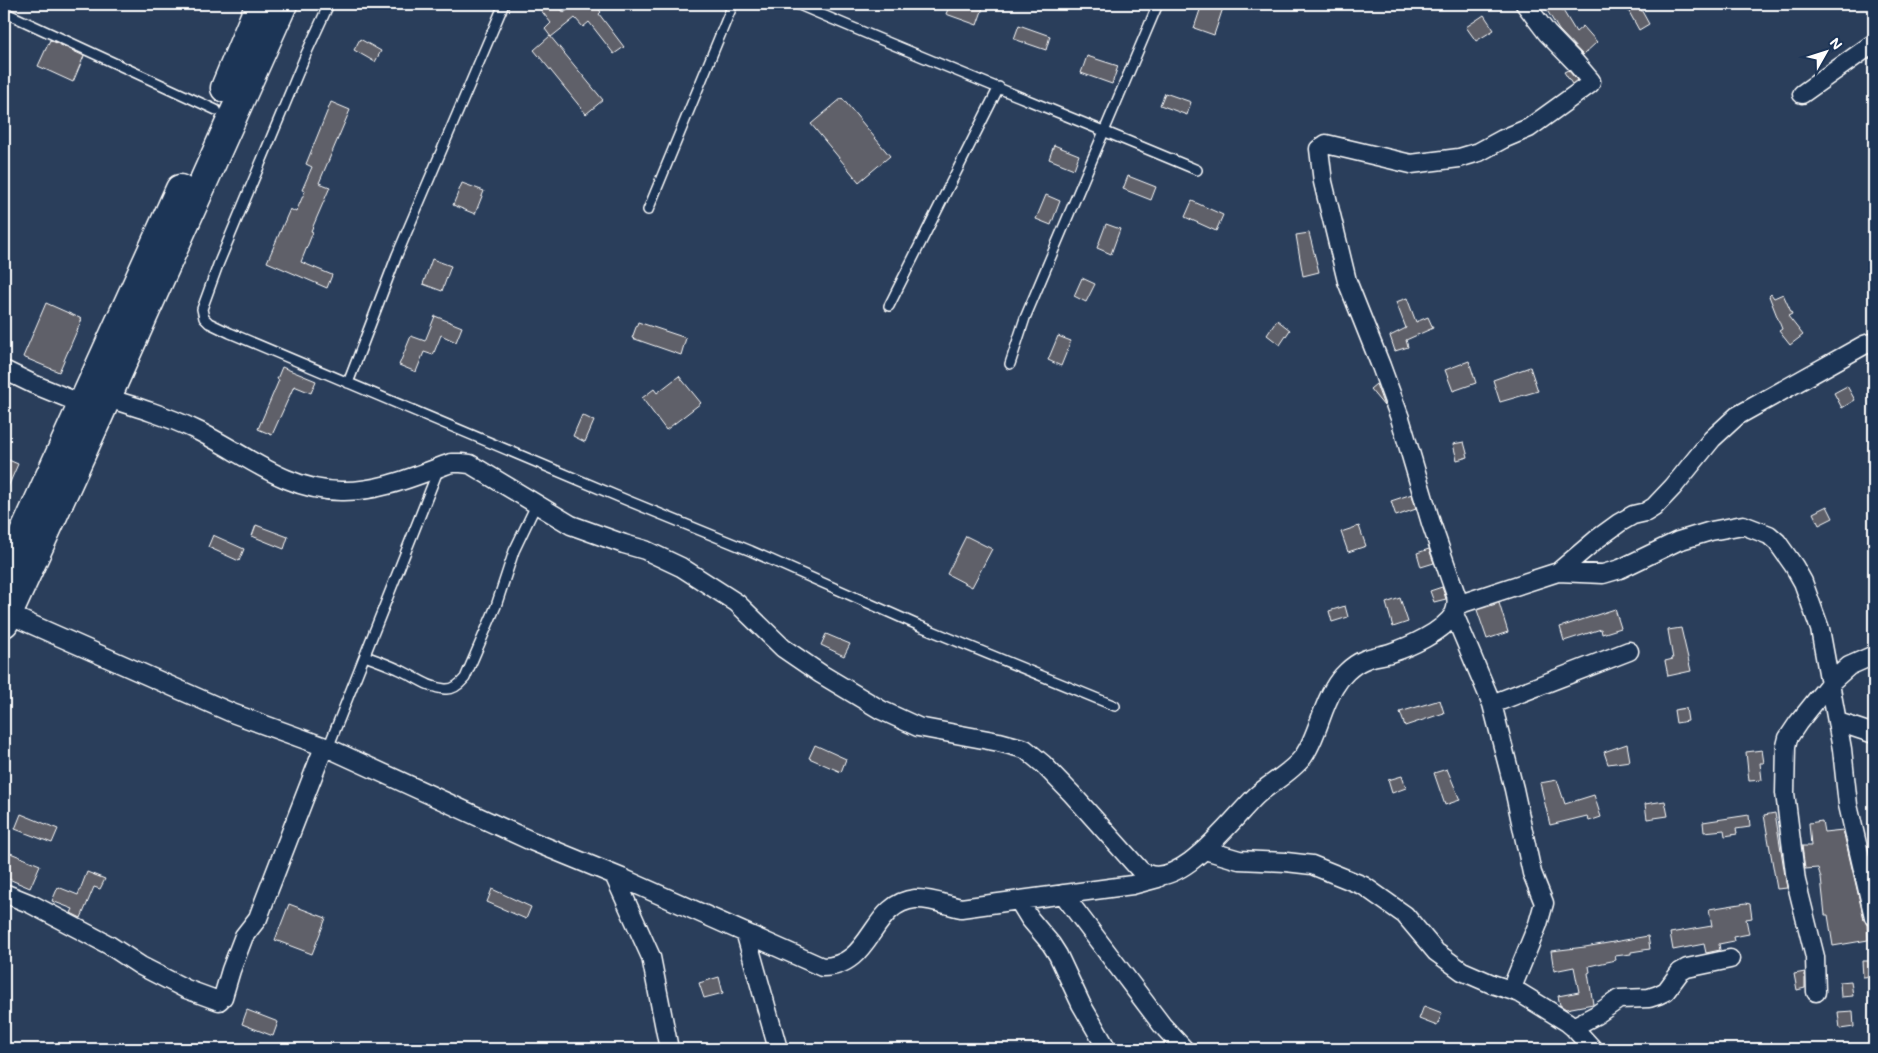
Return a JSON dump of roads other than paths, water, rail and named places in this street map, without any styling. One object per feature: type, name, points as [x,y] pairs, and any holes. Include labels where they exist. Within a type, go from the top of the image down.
[{"type":"main road","points":[[6,618],[94,401],[260,4]]},
{"type":"main road","points":[[4,579],[94,401],[283,4]]},
{"type":"street","points":[[1511,990],[1538,924],[1544,903],[1532,873],[1514,789],[1492,704],[1455,610],[1456,595],[1431,523],[1400,418],[1347,281],[1323,182],[1319,149],[1326,144],[1411,164],[1468,156],[1538,123],[1590,84],[1590,81],[1575,62],[1546,33],[1525,4]]},
{"type":"street","points":[[1802,94],[1874,43]]},
{"type":"street","points":[[6,618],[232,713],[326,747],[529,840],[614,875],[822,968],[834,967],[846,962],[860,950],[884,917],[899,902],[916,899],[961,908],[1132,885],[1168,875],[1205,850],[1256,796],[1302,758],[1334,688],[1342,677],[1363,660],[1412,645],[1430,635],[1455,610],[1558,572],[1619,523],[1632,515],[1646,512],[1654,507],[1712,439],[1737,416],[1864,345],[1874,345]]},
{"type":"street","points":[[4,370],[33,384],[94,401],[153,412],[225,445],[270,471],[313,489],[342,491],[375,489],[451,463],[461,462],[470,464],[571,525],[644,550],[681,567],[737,602],[783,648],[821,674],[881,710],[918,727],[1000,742],[1025,749],[1043,764],[1072,794],[1140,870],[1148,875],[1168,875]]},
{"type":"street","points":[[1558,572],[1603,574],[1620,569],[1678,541],[1697,534],[1733,526],[1743,525],[1758,530],[1769,535],[1777,542],[1803,582],[1820,629],[1838,722],[1848,805],[1874,917]]},
{"type":"street","points":[[1492,704],[1629,651]]},
{"type":"street","points":[[1816,992],[1814,951],[1796,881],[1785,793],[1784,765],[1786,746],[1788,738],[1798,723],[1830,683],[1849,666],[1874,655]]},
{"type":"street","points":[[1838,722],[1871,730]]},
{"type":"street","points":[[4,893],[31,904],[109,945],[142,966],[186,989],[219,1001],[223,997],[244,936],[258,918],[326,747]]},
{"type":"street","points":[[1205,850],[1239,860],[1312,865],[1364,886],[1405,915],[1429,944],[1446,960],[1462,971],[1492,984],[1520,993],[1573,1026],[1593,1049]]},
{"type":"street","points":[[614,875],[651,956],[669,1049]]},
{"type":"street","points":[[1063,894],[1162,1025],[1184,1049]]},
{"type":"street","points":[[1019,901],[1030,919],[1058,955],[1107,1049]]},
{"type":"street","points":[[746,935],[778,1049]]},
{"type":"street","points":[[1573,1026],[1596,1015],[1619,999],[1658,996],[1666,990],[1680,972],[1687,968],[1730,959]]},
{"type":"lane","points":[[329,4],[306,54],[218,265],[201,313],[209,323],[751,551],[920,626],[1115,706]]},
{"type":"lane","points":[[348,383],[397,255],[504,4]]},
{"type":"lane","points":[[648,210],[732,4]]},
{"type":"lane","points":[[797,4],[901,49],[1197,170]]},
{"type":"lane","points":[[1010,364],[1025,318],[1158,4]]},
{"type":"lane","points":[[4,12],[216,110]]},
{"type":"lane","points":[[888,306],[999,88]]},
{"type":"lane","points":[[326,747],[439,468]]},
{"type":"lane","points":[[364,656],[445,690],[460,684],[465,678],[496,606],[514,551],[536,505]]}]
